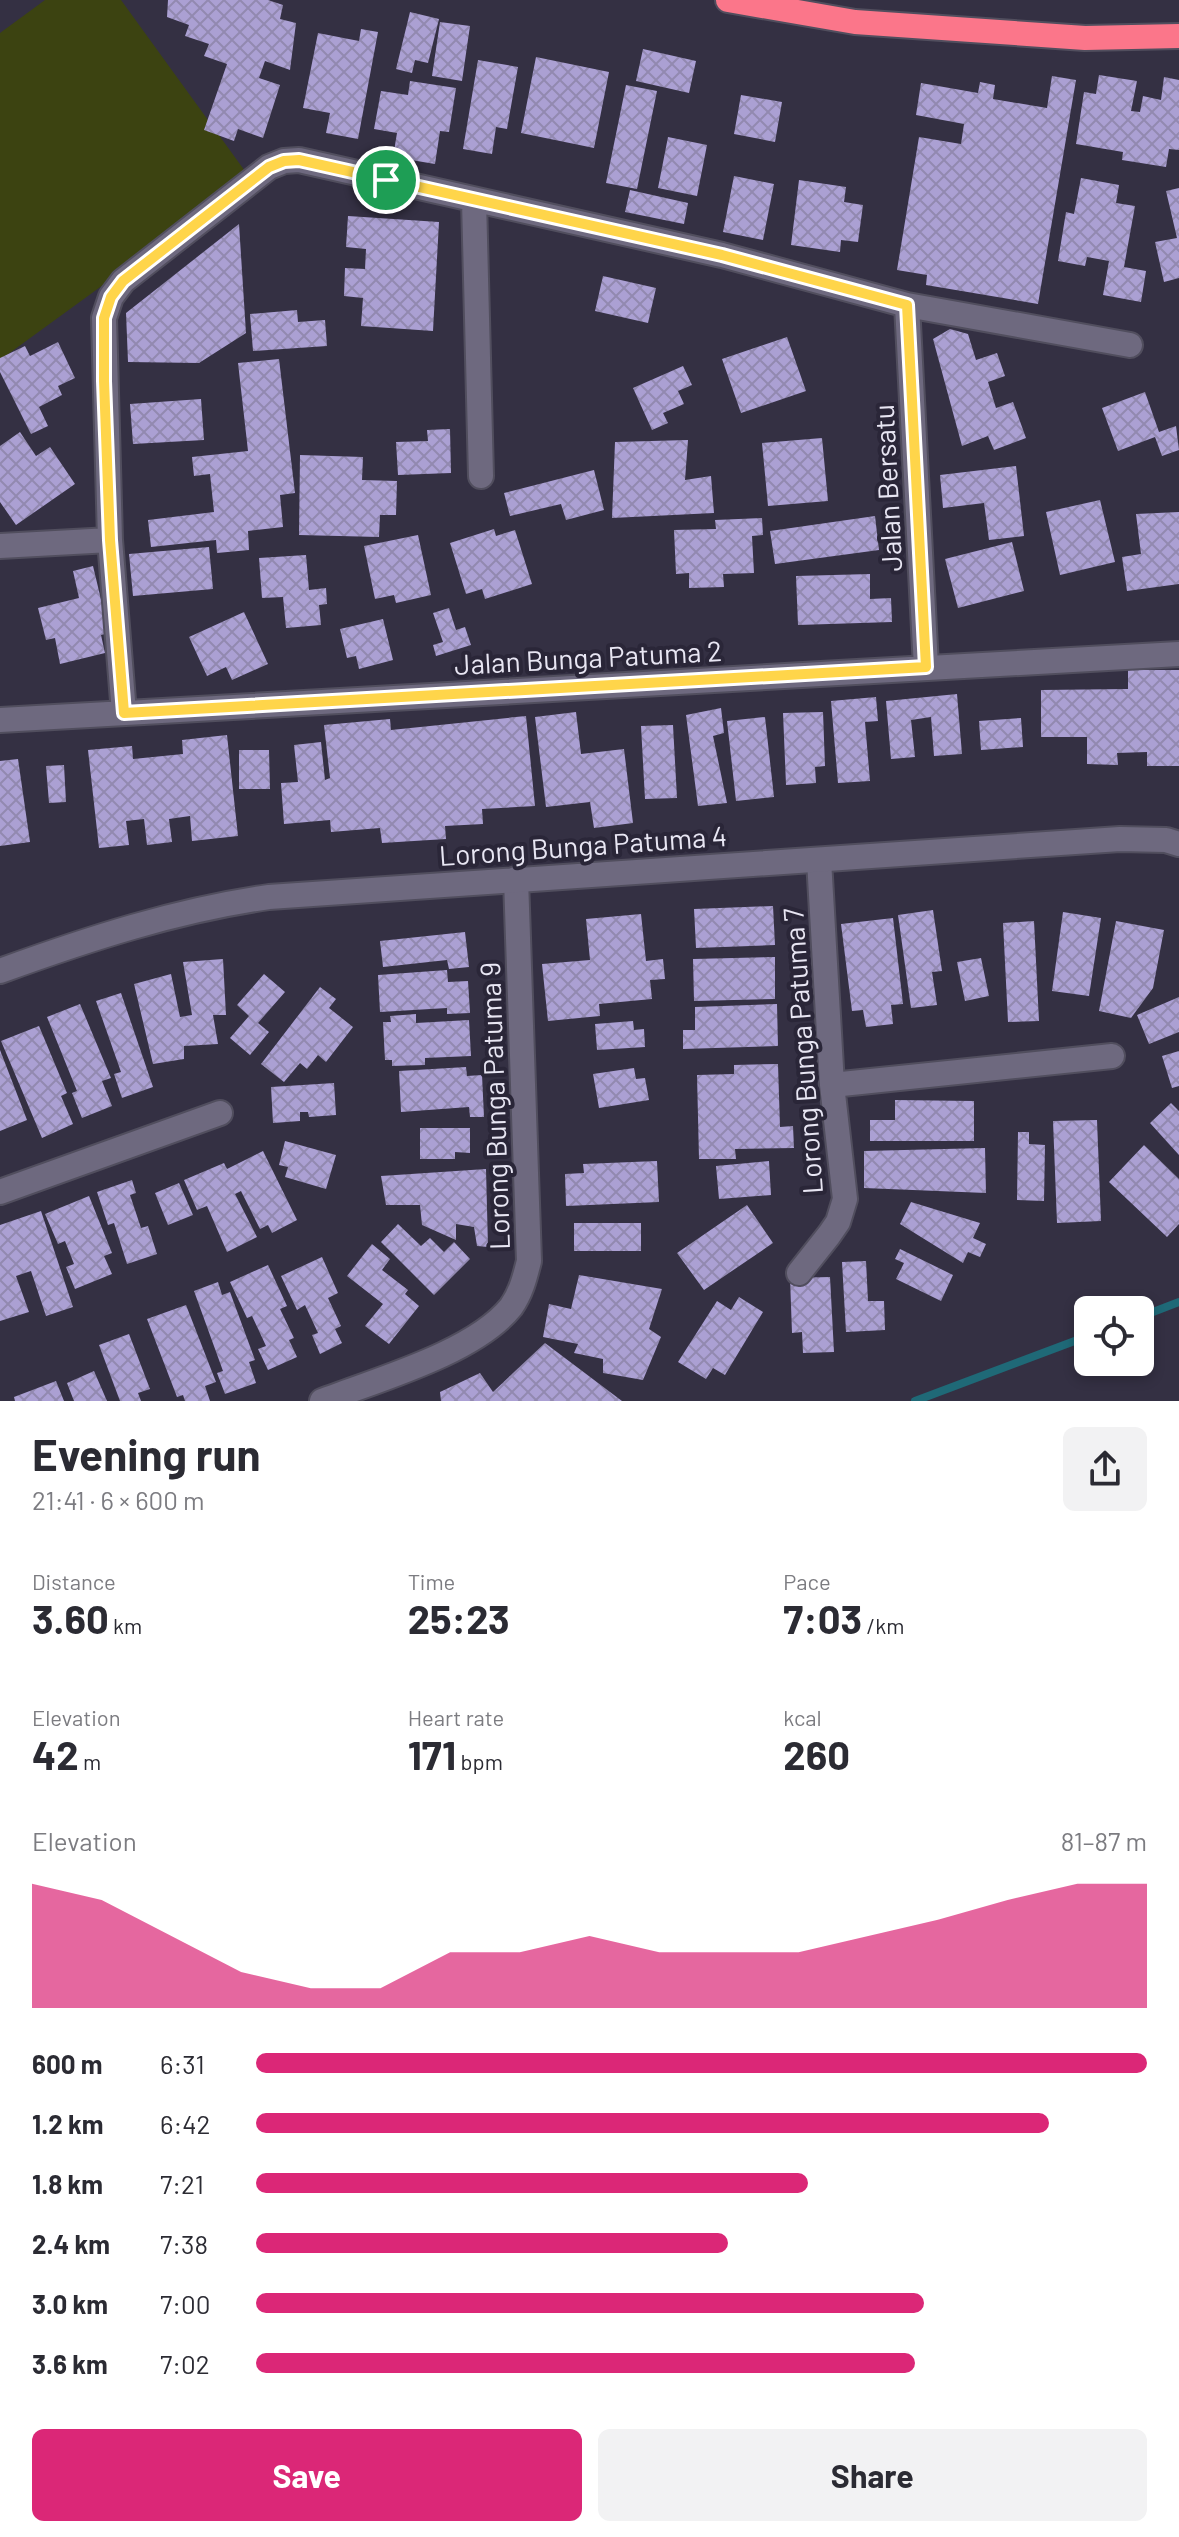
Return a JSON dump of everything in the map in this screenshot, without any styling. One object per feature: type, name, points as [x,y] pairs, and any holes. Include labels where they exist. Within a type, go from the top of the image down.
[{"type":"highway","points":[[728,0],[855,22],[1085,38],[1179,36]]},
{"type":"street","points":[[124,713],[110,540],[104,318],[111,297],[123,281],[269,167],[284,161],[299,160],[722,255],[907,305],[1130,345]]},
{"type":"street","points":[[474,200],[481,476]]},
{"type":"street","name":"Jalan Bersatu","points":[[907,305],[926,667]]},
{"type":"street","points":[[0,546],[110,540]]},
{"type":"street","name":"Jalan Bunga Patuma 2","points":[[0,720],[1179,654]]},
{"type":"street","name":"Lorong Bunga Patuma 4","points":[[0,971],[91,939],[218,905],[325,892],[1120,839],[1166,840],[1179,844]]},
{"type":"street","name":"Lorong Bunga Patuma 7","points":[[799,1273],[838,1222],[845,1199],[832,1085],[819,860]]},
{"type":"street","name":"Lorong Bunga Patuma 9","points":[[322,1401],[434,1358],[469,1341],[510,1308],[522,1288],[529,1261],[516,879]]},
{"type":"street","points":[[832,1085],[1112,1056]]},
{"type":"street","points":[[0,1192],[220,1113]]},
{"type":"green space","points":[[45,0],[121,0],[250,178],[0,360],[0,33]]},
{"type":"building","points":[[168,0],[268,0],[283,5],[280,19],[296,23],[290,70],[265,61],[259,78],[280,85],[263,138],[238,129],[234,141],[204,130],[227,64],[204,56],[209,44],[185,36],[189,25],[167,17]]},
{"type":"building","points":[[410,12],[439,19],[428,63],[415,60],[412,73],[396,69]]},
{"type":"building","points":[[440,22],[470,26],[462,81],[432,76]]},
{"type":"building","points":[[361,29],[378,32],[358,139],[326,133],[330,113],[303,108],[318,33],[359,41]]},
{"type":"building","points":[[643,49],[696,61],[689,93],[636,81]]},
{"type":"building","points":[[536,57],[609,72],[594,148],[521,133]]},
{"type":"building","points":[[478,60],[518,67],[507,129],[496,127],[492,154],[463,149]]},
{"type":"building","points":[[1099,75],[1137,81],[1131,111],[1140,112],[1143,96],[1161,100],[1164,77],[1179,80],[1179,150],[1169,149],[1166,167],[1122,160],[1123,152],[1076,144],[1084,92],[1096,94]]},
{"type":"building","points":[[1052,76],[1076,80],[1038,304],[926,285],[927,275],[897,270],[919,137],[961,144],[964,124],[916,115],[921,83],[978,93],[980,82],[995,85],[993,99],[1047,108]]},
{"type":"building","points":[[410,81],[456,88],[449,132],[440,131],[435,164],[393,157],[397,133],[374,129],[381,91],[408,95]]},
{"type":"building","points":[[626,85],[657,91],[637,189],[606,183]]},
{"type":"building","points":[[741,95],[782,102],[775,142],[734,134]]},
{"type":"building","points":[[668,137],[707,145],[697,196],[658,188]]},
{"type":"building","points":[[734,176],[774,184],[763,240],[723,232]]},
{"type":"building","points":[[1081,178],[1119,185],[1116,203],[1135,206],[1124,267],[1146,271],[1141,302],[1103,295],[1109,261],[1087,257],[1085,266],[1058,261],[1066,212],[1074,214]]},
{"type":"building","points":[[799,180],[846,187],[844,202],[863,205],[858,242],[841,240],[840,252],[791,245]]},
{"type":"building","points":[[1179,188],[1179,278],[1164,282],[1155,242],[1177,238],[1166,191]]},
{"type":"building","points":[[630,190],[688,203],[684,224],[625,212]]},
{"type":"building","points":[[348,216],[439,222],[433,331],[361,326],[363,298],[344,296],[345,268],[365,269],[366,249],[346,247]]},
{"type":"building","points":[[239,224],[246,333],[199,363],[128,362],[126,313]]},
{"type":"building","points":[[603,276],[656,288],[648,323],[595,311]]},
{"type":"building","points":[[297,310],[298,322],[325,320],[327,346],[253,351],[250,314]]},
{"type":"building","points":[[950,329],[968,334],[976,360],[997,353],[1005,376],[988,382],[996,408],[1013,402],[1026,438],[994,450],[988,436],[962,446],[933,339]]},
{"type":"building","points":[[787,337],[806,391],[741,413],[722,359]]},
{"type":"building","points":[[58,342],[75,378],[58,386],[62,395],[39,407],[48,426],[31,434],[0,372],[0,358],[25,346],[30,356]]},
{"type":"building","points":[[279,359],[295,493],[280,495],[283,527],[248,531],[249,550],[217,553],[216,540],[151,547],[148,520],[214,512],[210,474],[194,476],[192,457],[248,451],[238,363]]},
{"type":"building","points":[[683,366],[692,385],[678,391],[684,404],[663,413],[668,423],[652,430],[633,388]]},
{"type":"building","points":[[1145,392],[1159,432],[1176,426],[1179,450],[1162,456],[1155,437],[1118,451],[1102,408]]},
{"type":"building","points":[[201,399],[204,440],[133,444],[130,404]]},
{"type":"building","points":[[450,429],[451,473],[398,475],[396,442],[428,441],[427,430]]},
{"type":"building","points":[[20,432],[36,456],[50,447],[75,484],[16,525],[0,502],[0,446]]},
{"type":"building","points":[[822,438],[828,501],[768,506],[762,443]]},
{"type":"building","points":[[688,440],[685,480],[711,476],[714,513],[612,518],[615,442]]},
{"type":"building","points":[[300,455],[363,457],[362,480],[397,481],[396,515],[380,515],[379,537],[299,535]]},
{"type":"building","points":[[1016,466],[1024,536],[989,540],[984,503],[943,508],[940,475]]},
{"type":"building","points":[[594,470],[604,510],[566,520],[561,504],[510,516],[504,493]]},
{"type":"building","points":[[1100,500],[1115,562],[1060,575],[1046,512]]},
{"type":"building","points":[[1179,512],[1179,584],[1127,591],[1122,557],[1141,554],[1136,514]]},
{"type":"building","points":[[875,516],[879,550],[775,564],[770,531]]},
{"type":"building","points":[[762,518],[763,535],[752,536],[754,573],[723,574],[724,587],[689,588],[689,573],[676,574],[674,530],[716,529],[715,520]]},
{"type":"building","points":[[494,529],[496,536],[515,530],[532,584],[485,599],[482,589],[466,594],[450,543]]},
{"type":"building","points":[[418,535],[431,595],[396,603],[394,595],[375,599],[364,546]]},
{"type":"building","points":[[1012,542],[1024,591],[958,608],[945,559]]},
{"type":"building","points":[[209,547],[213,589],[133,596],[129,554]]},
{"type":"building","points":[[306,555],[309,590],[326,588],[327,604],[319,605],[321,625],[286,628],[283,597],[262,598],[259,558]]},
{"type":"building","points":[[93,566],[109,633],[101,635],[105,653],[60,664],[55,638],[46,640],[38,608],[79,598],[73,571]]},
{"type":"building","points":[[870,574],[870,599],[891,598],[892,622],[798,625],[796,576]]},
{"type":"building","points":[[449,608],[456,630],[465,627],[471,645],[436,656],[433,645],[443,642],[433,613]]},
{"type":"building","points":[[244,612],[268,664],[232,680],[226,667],[207,676],[189,637]]},
{"type":"building","points":[[383,619],[393,660],[359,669],[356,656],[347,658],[340,629]]},
{"type":"building","points":[[1128,670],[1179,670],[1179,766],[1147,766],[1147,752],[1117,753],[1118,765],[1087,764],[1087,737],[1041,737],[1041,690],[1128,689]]},
{"type":"building","points":[[957,694],[962,754],[934,756],[931,717],[911,720],[915,757],[891,759],[886,701]]},
{"type":"building","points":[[876,697],[878,721],[865,722],[870,781],[838,783],[831,701]]},
{"type":"building","points":[[721,708],[724,733],[713,736],[727,803],[698,806],[686,715]]},
{"type":"building","points":[[576,712],[581,754],[624,749],[633,823],[594,828],[590,802],[546,807],[535,717]]},
{"type":"building","points":[[823,712],[825,766],[815,767],[816,783],[786,785],[783,713]]},
{"type":"building","points":[[526,716],[535,806],[482,809],[483,824],[445,826],[446,839],[382,843],[380,828],[331,832],[330,820],[284,824],[281,783],[298,782],[294,745],[321,742],[325,780],[330,778],[324,725],[390,719],[391,730]]},
{"type":"building","points":[[765,717],[774,797],[736,801],[727,721]]},
{"type":"building","points":[[1021,718],[1023,747],[981,750],[979,721]]},
{"type":"building","points":[[673,725],[677,798],[645,799],[641,726]]},
{"type":"building","points":[[227,735],[238,836],[192,841],[190,816],[169,819],[172,842],[147,845],[144,819],[126,821],[129,845],[99,848],[88,750],[132,746],[133,759],[183,754],[182,740]]},
{"type":"building","points":[[239,750],[269,750],[270,789],[239,789]]},
{"type":"building","points":[[18,759],[30,842],[0,846],[0,761]]},
{"type":"building","points":[[64,765],[66,802],[49,803],[46,766]]},
{"type":"building","points":[[773,906],[775,945],[696,948],[694,909]]},
{"type":"building","points":[[933,910],[942,971],[932,972],[937,1005],[911,1008],[898,915]]},
{"type":"building","points":[[1063,912],[1101,918],[1089,996],[1052,991]]},
{"type":"building","points":[[641,914],[646,961],[663,959],[665,979],[650,980],[652,999],[599,1004],[600,1016],[548,1021],[542,964],[590,960],[586,919]]},
{"type":"building","points":[[893,918],[903,1004],[891,1005],[893,1024],[866,1027],[863,1010],[852,1011],[841,924]]},
{"type":"building","points":[[1034,921],[1039,1021],[1008,1022],[1003,923]]},
{"type":"building","points":[[1116,921],[1164,930],[1153,988],[1131,1018],[1099,1011]]},
{"type":"building","points":[[465,932],[469,967],[449,969],[447,960],[383,967],[380,941]]},
{"type":"building","points":[[775,957],[775,999],[694,1001],[693,959]]},
{"type":"building","points":[[981,958],[989,996],[965,1001],[957,962]]},
{"type":"building","points":[[223,959],[226,1015],[213,1015],[218,1044],[184,1046],[184,1059],[153,1064],[134,984],[171,974],[180,1017],[192,1015],[183,962]]},
{"type":"building","points":[[447,970],[448,982],[468,981],[470,1013],[447,1014],[447,1008],[380,1012],[378,975]]},
{"type":"building","points":[[264,974],[285,992],[258,1023],[269,1032],[250,1055],[230,1038],[249,1016],[237,1005]]},
{"type":"building","points":[[320,987],[336,999],[329,1008],[353,1027],[326,1062],[318,1055],[307,1069],[300,1063],[284,1082],[261,1064]]},
{"type":"building","points":[[121,993],[153,1087],[122,1098],[114,1074],[121,1072],[96,1001]]},
{"type":"building","points":[[1179,997],[1179,1032],[1149,1044],[1137,1015]]},
{"type":"building","points":[[80,1004],[111,1078],[102,1081],[112,1106],[82,1118],[72,1093],[77,1091],[47,1017]]},
{"type":"building","points":[[777,1004],[778,1046],[683,1049],[683,1030],[695,1030],[695,1007]]},
{"type":"building","points":[[416,1014],[416,1023],[469,1020],[471,1056],[425,1058],[425,1065],[392,1066],[392,1060],[385,1060],[383,1022],[391,1022],[390,1016]]},
{"type":"building","points":[[633,1021],[634,1030],[644,1029],[645,1047],[597,1050],[595,1024]]},
{"type":"building","points":[[39,1026],[67,1093],[61,1096],[73,1124],[42,1138],[1,1041]]},
{"type":"building","points":[[0,1050],[27,1120],[0,1131]]},
{"type":"building","points":[[1179,1051],[1179,1086],[1172,1088],[1162,1056]]},
{"type":"building","points":[[778,1064],[780,1127],[793,1126],[794,1148],[735,1149],[736,1159],[699,1159],[697,1075],[734,1074],[734,1065]]},
{"type":"building","points":[[466,1067],[467,1076],[482,1075],[484,1117],[470,1117],[469,1107],[401,1112],[399,1071]]},
{"type":"building","points":[[634,1068],[636,1079],[645,1078],[649,1100],[599,1108],[593,1074]]},
{"type":"building","points":[[334,1083],[336,1115],[309,1117],[308,1112],[300,1112],[300,1121],[273,1123],[271,1087]]},
{"type":"building","points":[[895,1100],[974,1101],[974,1141],[870,1141],[870,1120],[895,1120]]},
{"type":"building","points":[[1171,1103],[1179,1111],[1179,1155],[1150,1123]]},
{"type":"building","points":[[1097,1120],[1101,1221],[1057,1223],[1053,1121]]},
{"type":"building","points":[[420,1128],[470,1128],[470,1153],[455,1152],[455,1159],[420,1159]]},
{"type":"building","points":[[1018,1132],[1029,1132],[1029,1144],[1045,1145],[1044,1201],[1017,1200]]},
{"type":"building","points":[[285,1141],[336,1155],[326,1189],[285,1177],[288,1167],[279,1165]]},
{"type":"building","points":[[1144,1145],[1179,1179],[1179,1224],[1167,1237],[1109,1182]]},
{"type":"building","points":[[985,1148],[986,1193],[864,1188],[864,1151]]},
{"type":"building","points":[[263,1151],[297,1220],[272,1233],[268,1225],[260,1229],[241,1191],[235,1194],[257,1237],[227,1252],[207,1206],[197,1210],[184,1180],[224,1163],[227,1169]]},
{"type":"building","points":[[657,1161],[659,1202],[566,1206],[565,1174],[584,1173],[583,1164]]},
{"type":"building","points":[[769,1161],[771,1195],[719,1199],[716,1166]]},
{"type":"building","points":[[486,1169],[488,1247],[477,1246],[474,1227],[456,1224],[456,1240],[422,1225],[420,1205],[386,1205],[381,1176]]},
{"type":"building","points":[[132,1180],[136,1193],[130,1195],[141,1228],[148,1226],[157,1254],[127,1264],[114,1223],[108,1225],[97,1192]]},
{"type":"building","points":[[179,1183],[193,1215],[168,1225],[155,1193]]},
{"type":"building","points":[[89,1196],[112,1253],[104,1256],[112,1274],[75,1289],[66,1267],[74,1264],[65,1241],[58,1244],[45,1214]]},
{"type":"building","points":[[911,1202],[980,1223],[973,1238],[986,1244],[980,1257],[968,1252],[963,1263],[900,1224]]},
{"type":"building","points":[[747,1205],[773,1243],[704,1290],[677,1253]]},
{"type":"building","points":[[41,1211],[73,1307],[46,1316],[31,1271],[16,1276],[29,1312],[0,1321],[0,1225]]},
{"type":"building","points":[[574,1223],[641,1223],[641,1251],[574,1251]]},
{"type":"building","points":[[398,1224],[421,1246],[430,1238],[444,1252],[454,1242],[470,1259],[434,1295],[381,1242]]},
{"type":"building","points":[[372,1244],[390,1259],[382,1270],[408,1290],[405,1294],[419,1306],[389,1344],[365,1326],[383,1304],[347,1276]]},
{"type":"building","points":[[900,1249],[953,1275],[941,1301],[896,1279],[904,1263],[895,1259]]},
{"type":"building","points":[[322,1257],[338,1293],[328,1298],[341,1326],[335,1329],[342,1343],[320,1354],[312,1335],[318,1333],[305,1305],[297,1310],[281,1276]]},
{"type":"building","points":[[866,1261],[868,1301],[884,1301],[885,1330],[846,1332],[842,1262]]},
{"type":"building","points":[[268,1265],[287,1306],[280,1309],[294,1338],[289,1340],[297,1357],[268,1370],[258,1349],[266,1346],[252,1316],[247,1318],[230,1282]]},
{"type":"building","points":[[579,1275],[662,1289],[649,1329],[661,1337],[643,1380],[603,1373],[603,1359],[574,1353],[578,1344],[543,1337],[549,1304],[571,1309]]},
{"type":"building","points":[[830,1277],[834,1352],[803,1353],[802,1332],[792,1333],[790,1278]]},
{"type":"building","points":[[218,1282],[222,1295],[230,1292],[255,1360],[249,1362],[256,1383],[225,1394],[217,1373],[223,1371],[194,1291]]},
{"type":"building","points":[[739,1297],[763,1312],[725,1375],[713,1368],[706,1379],[678,1362],[717,1301],[731,1310]]},
{"type":"building","points":[[186,1305],[216,1382],[205,1386],[210,1401],[185,1401],[183,1395],[177,1397],[147,1319]]},
{"type":"building","points":[[129,1334],[150,1389],[138,1393],[141,1401],[120,1401],[99,1345]]},
{"type":"building","points":[[545,1343],[622,1401],[441,1401],[440,1392],[480,1373],[493,1392]]},
{"type":"building","points":[[94,1371],[107,1401],[74,1401],[67,1383]]},
{"type":"building","points":[[56,1381],[64,1401],[15,1401],[14,1397]]},
{"type":"waterway","points":[[1154,1312],[1179,1302]]},
{"type":"waterway","points":[[915,1401],[1074,1341]]},
{"type":"route","points":[[299,160],[386,180],[722,255],[907,305],[926,667],[124,713],[110,540],[104,381],[104,318],[111,297],[123,281],[269,167],[284,161],[299,160]]}]
